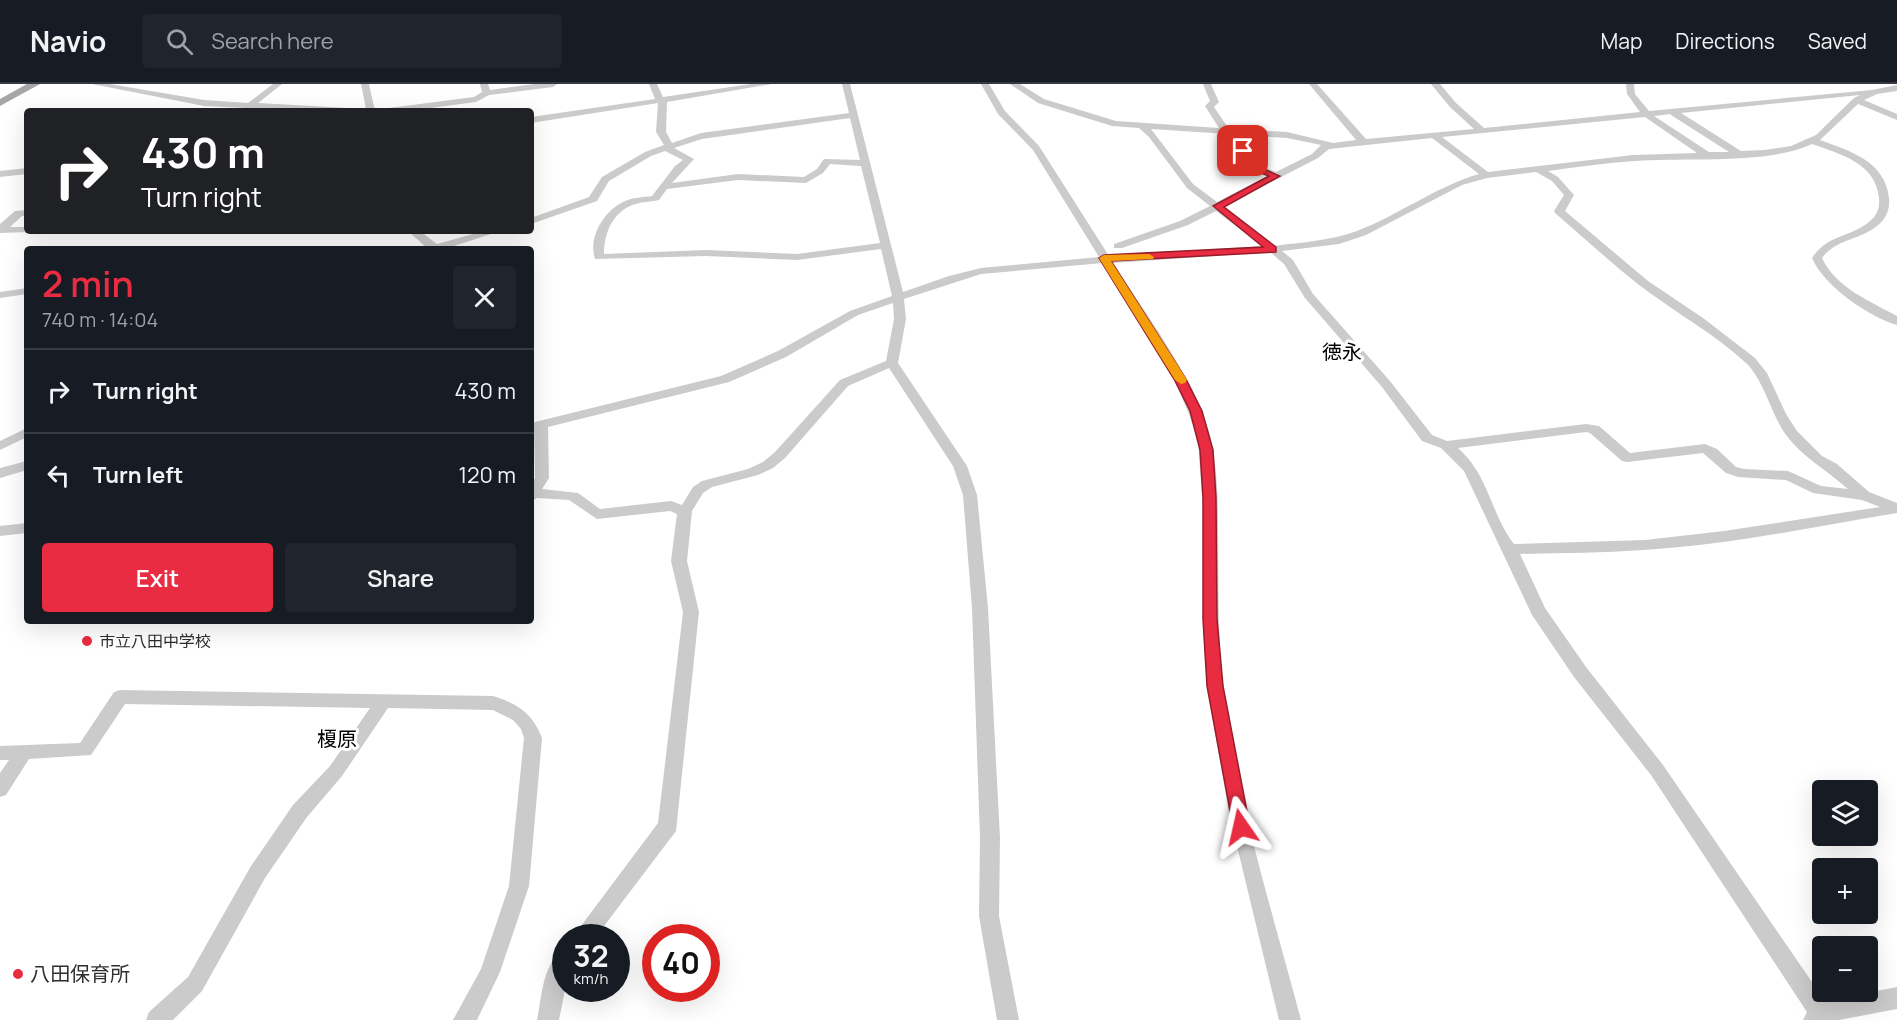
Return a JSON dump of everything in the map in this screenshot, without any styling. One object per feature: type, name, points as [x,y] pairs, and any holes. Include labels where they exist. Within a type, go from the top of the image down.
[{"type":"main road","points":[[0,103],[35,84]]},
{"type":"street","points":[[102,84],[204,103],[308,108]]},
{"type":"street","points":[[250,105],[278,84]]},
{"type":"street","points":[[365,84],[370,108]]},
{"type":"street","points":[[410,108],[476,99],[486,88],[553,84]]},
{"type":"street","points":[[653,84],[661,100],[661,132],[668,147],[689,159],[678,168],[655,198],[626,204],[607,221],[599,236],[599,257],[696,253],[797,257],[886,245]]},
{"type":"street","points":[[534,120],[768,84]]},
{"type":"street","points":[[846,84],[898,296],[900,319],[892,363],[960,466],[970,495],[980,608],[990,838],[989,916],[1008,1020]]},
{"type":"street","points":[[985,84],[1001,112],[1036,148],[1180,379],[1196,411],[1206,450],[1210,498],[1210,619],[1215,686],[1241,827],[1290,1020]]},
{"type":"street","points":[[1014,84],[1041,101],[1115,124],[1287,135],[1332,145]]},
{"type":"street","points":[[1207,84],[1215,102],[1209,106],[1243,151],[1246,164],[1276,176]]},
{"type":"street","points":[[1313,84],[1363,142]]},
{"type":"street","points":[[1435,84],[1453,105],[1481,130]]},
{"type":"street","points":[[1629,84],[1634,99],[1661,126],[1707,155]]},
{"type":"street","points":[[1118,246],[1184,223],[1315,156],[1321,149],[1332,145],[1674,113],[1897,88]]},
{"type":"street","points":[[1819,90],[1828,95]]},
{"type":"street","points":[[534,493],[542,478],[536,426],[725,378],[782,354],[854,313],[898,296],[981,271],[1104,258],[1272,249],[1328,243],[1348,238],[1460,183],[1486,176],[1536,168],[1633,158],[1739,154],[1793,149],[1813,141],[1857,100],[1875,92]]},
{"type":"street","points":[[1857,100],[1897,117]]},
{"type":"street","points":[[1674,113],[1739,154]]},
{"type":"street","points":[[534,220],[593,199],[605,179],[648,154],[701,136],[855,115]]},
{"type":"street","points":[[1142,126],[1155,139],[1190,186],[1289,262],[1310,296],[1386,384],[1427,438],[1446,445],[1462,458],[1479,484],[1502,540],[1510,549],[1539,611],[1580,672],[1657,770],[1817,1016],[1897,998]]},
{"type":"street","points":[[1433,135],[1486,176]]},
{"type":"street","points":[[1813,141],[1852,156],[1874,169],[1886,197],[1885,214],[1880,220],[1861,233],[1826,247],[1817,258],[1819,266],[1825,275],[1844,289],[1897,321]]},
{"type":"street","points":[[662,187],[738,177],[806,180],[820,171],[827,161],[866,163]]},
{"type":"street","points":[[1536,168],[1555,179],[1569,195],[1559,211],[1644,283],[1699,320],[1751,361],[1761,374],[1779,414],[1792,434],[1817,459],[1832,467],[1864,495]]},
{"type":"street","points":[[0,174],[24,171]]},
{"type":"street","points":[[24,213],[19,213],[0,230],[24,230]]},
{"type":"street","points":[[418,234],[432,246]]},
{"type":"street","points":[[441,246],[484,234]]},
{"type":"street","points":[[0,296],[24,292]]},
{"type":"street","points":[[593,924],[666,830],[691,612],[679,561],[685,511],[698,490],[707,484],[768,465],[780,455],[844,383],[892,363]]},
{"type":"street","points":[[1446,445],[1586,428],[1594,429],[1627,458],[1704,448],[1712,452],[1731,470],[1743,474],[1779,475],[1818,490],[1864,495],[1897,508]]},
{"type":"street","points":[[0,446],[24,434]]},
{"type":"street","points":[[0,473],[24,466]]},
{"type":"street","points":[[534,495],[573,496],[597,514],[671,506],[685,511]]},
{"type":"street","points":[[1510,549],[1645,545],[1724,536],[1860,516],[1897,508]]},
{"type":"street","points":[[0,531],[24,528]]},
{"type":"street","points":[[0,753],[85,750],[120,697],[493,703],[505,707],[527,721],[533,738],[519,886],[489,972],[474,1006],[464,1020]]},
{"type":"street","points":[[157,1020],[195,984],[258,872],[300,811],[336,771],[384,701]]},
{"type":"street","points":[[0,789],[23,753]]},
{"type":"street","points":[[548,1020],[552,1000]]},
{"type":"slow traffic","points":[[1149,257],[1104,258],[1181,380]]},
{"type":"place","name":"市立八田中学校","points":[[87,641]]},
{"type":"place","name":"八田保育所","points":[[18,974]]},
{"type":"district","name":"徳永","points":[[1342,352]]},
{"type":"district","name":"榎原","points":[[337,739]]},
{"type":"route","points":[[1241,827],[1215,686],[1210,619],[1210,498],[1206,450],[1196,411],[1180,379],[1104,258],[1272,249],[1217,206],[1276,176],[1246,164],[1243,151]]}]
